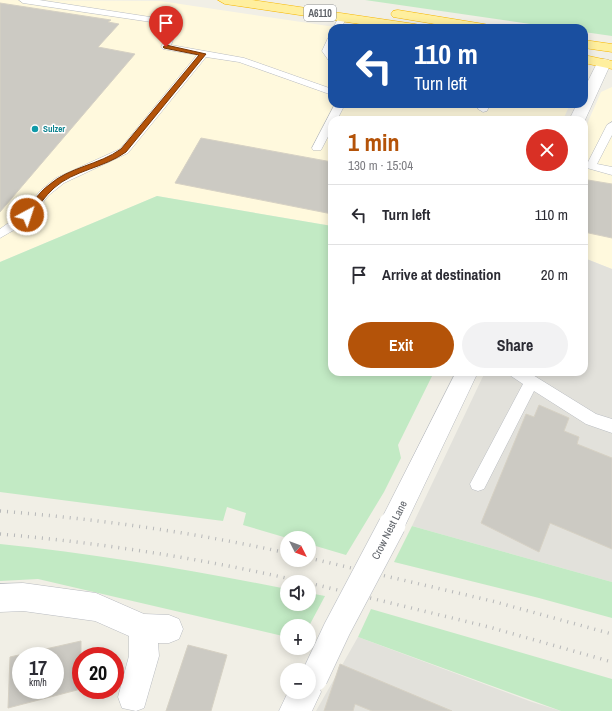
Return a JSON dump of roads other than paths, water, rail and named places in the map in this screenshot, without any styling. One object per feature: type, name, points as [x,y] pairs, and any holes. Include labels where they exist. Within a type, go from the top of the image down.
[{"type":"highway","name":"A6110","points":[[225,0],[340,22],[365,24]]},
{"type":"highway","name":"A6110","points":[[308,0],[459,24]]},
{"type":"highway","points":[[588,45],[612,48]]},
{"type":"highway","points":[[588,60],[608,64]]},
{"type":"street","points":[[588,100],[608,64]]},
{"type":"street","name":"Crow Nest Lane","points":[[316,673],[337,629],[392,525],[465,376]]},
{"type":"street","points":[[0,598],[23,597],[96,606],[156,628],[144,656],[133,697]]},
{"type":"street","name":"Crow Nest Lane","points":[[294,711],[301,699]]},
{"type":"lane","points":[[23,0],[160,21],[166,23],[170,27],[171,34],[166,47],[241,60],[328,91]]},
{"type":"lane","points":[[0,234],[13,227],[27,215],[51,187],[66,177],[112,159],[124,151],[203,54]]},
{"type":"lane","points":[[612,124],[591,166],[612,171]]},
{"type":"lane","points":[[317,148],[328,127]]},
{"type":"lane","points":[[522,376],[591,419],[612,426]]},
{"type":"lane","points":[[478,484],[531,382]]},
{"type":"railway","points":[[0,511],[144,527],[251,545],[280,551]]},
{"type":"railway","points":[[0,534],[115,547],[191,559],[280,577]]},
{"type":"railway","points":[[316,560],[492,601],[612,634]]},
{"type":"railway","points":[[316,585],[489,627],[612,662]]},
{"type":"place","name":"Sulzer","points":[[35,129]]}]
